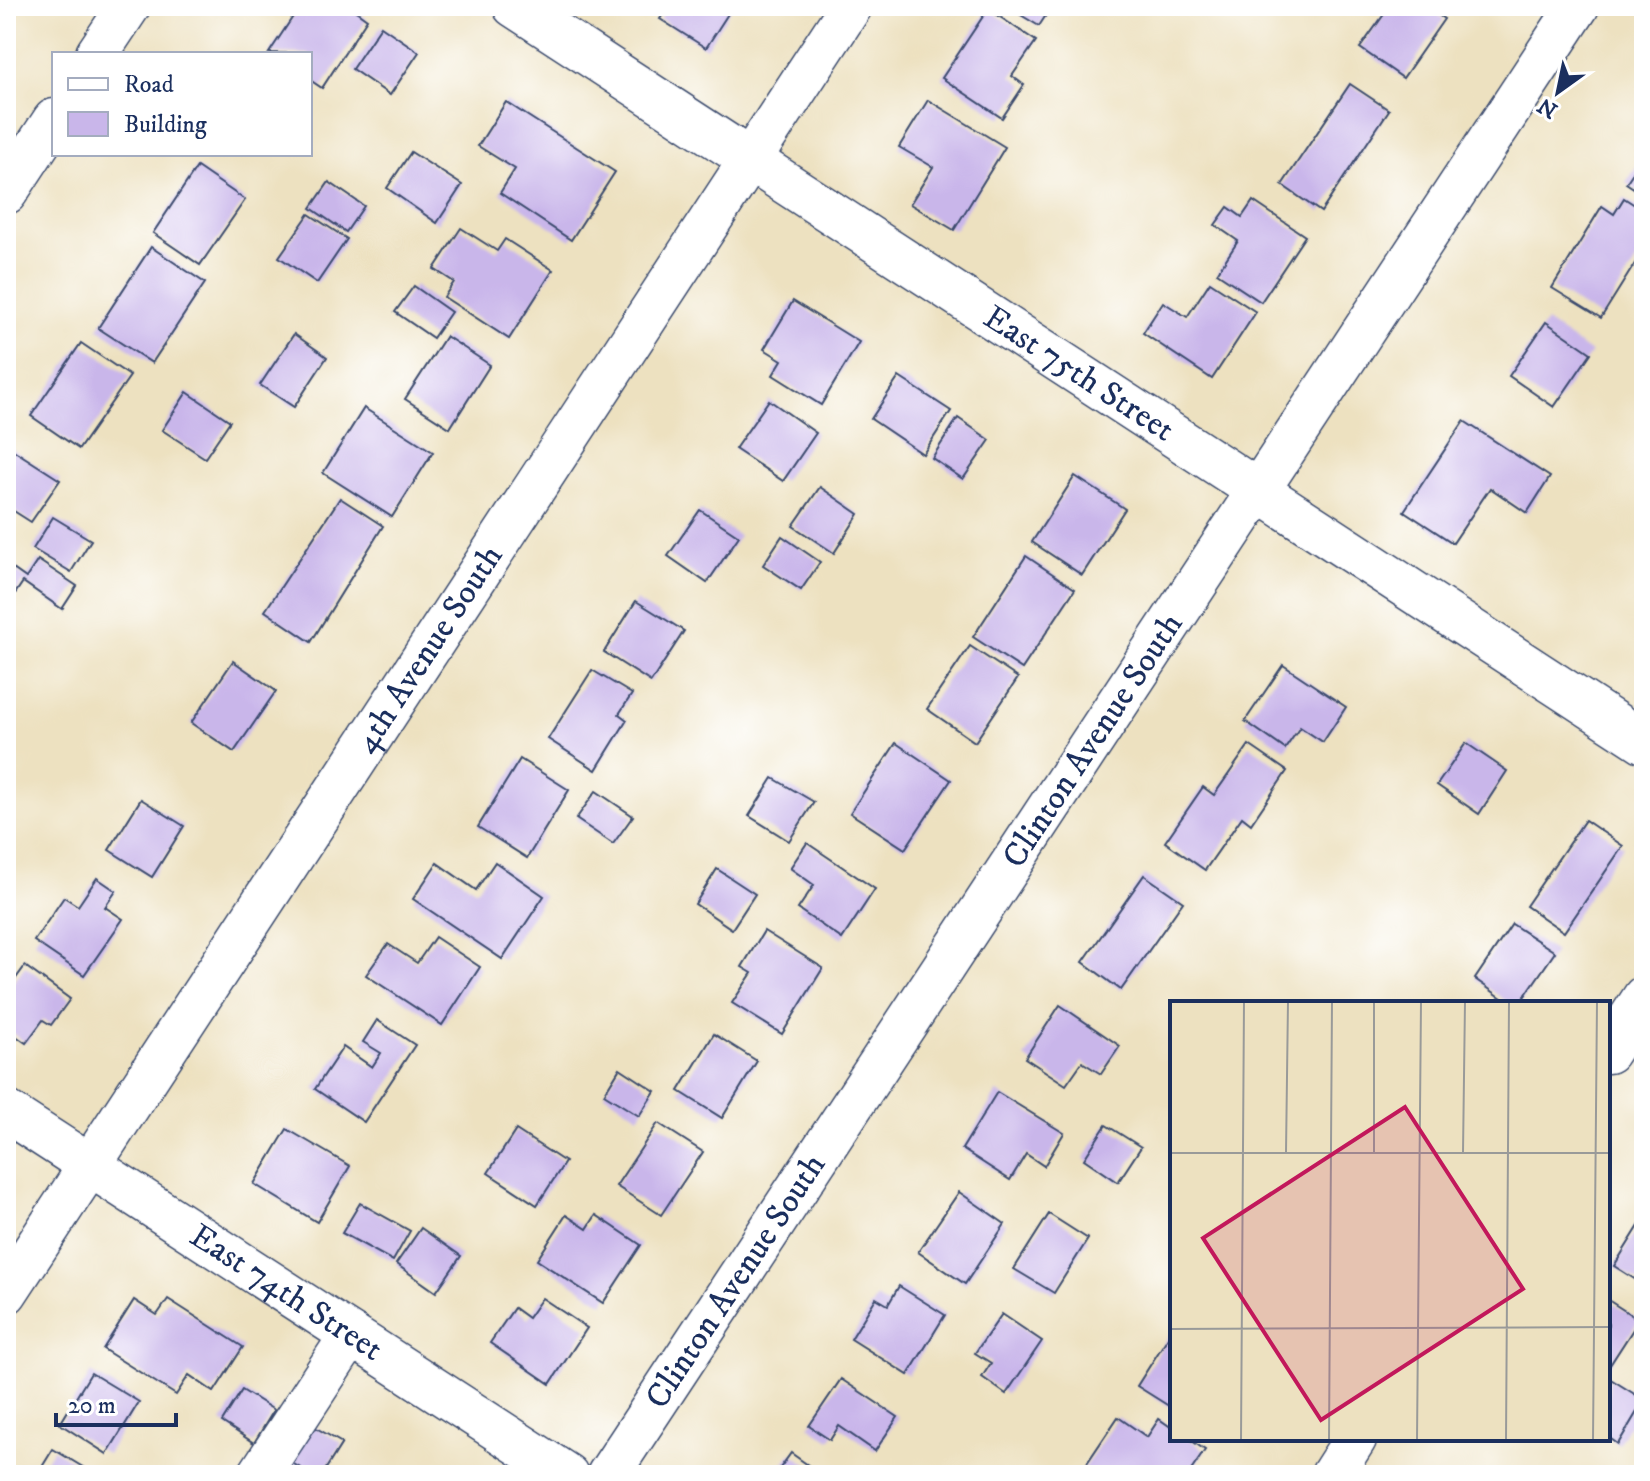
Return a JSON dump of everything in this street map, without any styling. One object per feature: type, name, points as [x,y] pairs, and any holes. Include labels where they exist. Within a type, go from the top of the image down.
[{"type":"street","points":[[98,52],[129,6]]},
{"type":"street","name":"East 75th Street","points":[[514,6],[1644,742]]},
{"type":"street","name":"4th Avenue South","points":[[6,1293],[851,6]]},
{"type":"street","name":"Clinton Avenue South","points":[[608,1475],[1578,6]]},
{"type":"street","points":[[6,193],[52,123]]},
{"type":"street","points":[[1610,1049],[1644,997]]},
{"type":"street","name":"East 74th Street","points":[[6,1111],[567,1475]]},
{"type":"street","points":[[259,1475],[351,1335]]},
{"type":"street","points":[[1332,1475],[1354,1441]]},
{"type":"building","points":[[300,6],[349,6],[367,19],[322,88],[312,81],[312,52],[270,52]]},
{"type":"building","points":[[669,6],[733,6],[706,48],[660,19]]},
{"type":"building","points":[[1006,6],[1052,6],[1039,26]]},
{"type":"building","points":[[1390,6],[1426,6],[1444,19],[1403,78],[1360,48]]},
{"type":"building","points":[[988,9],[1036,41],[1012,76],[1024,85],[1002,118],[942,78]]},
{"type":"building","points":[[381,26],[419,52],[390,95],[352,69]]},
{"type":"building","points":[[1350,84],[1389,110],[1321,212],[1282,185]]},
{"type":"building","points":[[928,100],[1005,147],[954,230],[910,204],[933,167],[899,147]]},
{"type":"building","points":[[506,102],[615,172],[571,240],[500,193],[515,169],[478,146]]},
{"type":"building","points":[[411,152],[462,185],[437,223],[387,188]]},
{"type":"building","points":[[1644,156],[1644,195],[1626,183]]},
{"type":"building","points":[[197,167],[245,200],[200,265],[153,233]]},
{"type":"building","points":[[329,182],[364,206],[346,232],[311,208]]},
{"type":"building","points":[[1624,198],[1644,211],[1644,249],[1601,318],[1552,288],[1602,206],[1614,214]]},
{"type":"building","points":[[1253,201],[1305,236],[1261,302],[1217,273],[1238,241],[1215,225],[1228,207],[1242,217]]},
{"type":"building","points":[[309,214],[347,239],[317,283],[279,257]]},
{"type":"building","points":[[461,228],[497,251],[505,239],[553,270],[509,339],[444,297],[454,282],[434,269]]},
{"type":"building","points":[[151,247],[205,283],[152,363],[98,328]]},
{"type":"building","points":[[1210,282],[1256,312],[1212,379],[1143,333],[1163,302],[1187,317]]},
{"type":"building","points":[[414,286],[451,312],[433,338],[395,312]]},
{"type":"building","points":[[793,301],[859,342],[821,405],[773,375],[782,360],[764,349]]},
{"type":"building","points":[[1546,322],[1591,353],[1554,407],[1509,376]]},
{"type":"building","points":[[294,334],[327,357],[294,407],[260,385]]},
{"type":"building","points":[[446,336],[490,365],[450,428],[405,399]]},
{"type":"building","points":[[81,343],[130,376],[79,449],[31,416]]},
{"type":"building","points":[[899,377],[951,411],[923,454],[871,419]]},
{"type":"building","points":[[187,392],[230,421],[205,458],[162,430]]},
{"type":"building","points":[[769,400],[816,433],[783,481],[735,449]]},
{"type":"building","points":[[364,408],[433,452],[392,517],[323,473]]},
{"type":"building","points":[[958,418],[990,440],[963,479],[932,458]]},
{"type":"building","points":[[1464,421],[1550,477],[1527,513],[1490,488],[1453,543],[1404,511]]},
{"type":"building","points":[[7,446],[60,480],[31,522],[6,506]]},
{"type":"building","points":[[1075,476],[1125,509],[1082,575],[1032,542]]},
{"type":"building","points":[[820,487],[859,514],[834,553],[793,526]]},
{"type":"building","points":[[340,498],[383,526],[311,642],[265,611]]},
{"type":"building","points":[[700,510],[739,536],[707,583],[668,556]]},
{"type":"building","points":[[53,517],[91,540],[71,572],[33,549]]},
{"type":"building","points":[[782,536],[820,562],[801,590],[763,565]]},
{"type":"building","points":[[1026,556],[1075,589],[1022,669],[973,637]]},
{"type":"building","points":[[38,560],[77,586],[62,609],[23,582],[6,607],[6,564],[26,578]]},
{"type":"building","points":[[636,601],[684,631],[651,682],[604,652]]},
{"type":"building","points":[[970,646],[1018,678],[975,742],[927,709]]},
{"type":"building","points":[[233,661],[276,691],[234,752],[191,723]]},
{"type":"building","points":[[1283,665],[1346,707],[1323,742],[1300,727],[1285,749],[1245,721]]},
{"type":"building","points":[[592,670],[632,694],[619,714],[627,720],[596,770],[548,739]]},
{"type":"building","points":[[896,743],[951,780],[905,849],[850,813]]},
{"type":"building","points":[[1466,743],[1507,771],[1479,814],[1437,785]]},
{"type":"building","points":[[1249,745],[1287,771],[1251,824],[1242,817],[1205,870],[1165,842],[1203,787],[1214,795]]},
{"type":"building","points":[[520,759],[569,790],[527,858],[478,827]]},
{"type":"building","points":[[773,778],[814,802],[789,841],[749,816]]},
{"type":"building","points":[[596,791],[633,816],[613,844],[576,819]]},
{"type":"building","points":[[141,799],[184,826],[152,877],[109,850]]},
{"type":"building","points":[[1585,820],[1623,846],[1564,932],[1526,906]]},
{"type":"building","points":[[807,843],[875,889],[842,939],[798,909],[814,885],[790,868]]},
{"type":"building","points":[[495,862],[544,896],[502,959],[413,899],[437,863],[476,890]]},
{"type":"building","points":[[717,869],[755,894],[732,929],[695,904]]},
{"type":"building","points":[[1144,875],[1183,902],[1121,990],[1083,962]]},
{"type":"building","points":[[97,878],[116,891],[105,907],[123,919],[84,975],[34,941],[64,897],[78,906]]},
{"type":"building","points":[[1512,924],[1555,952],[1521,1001],[1506,1001],[1475,979]]},
{"type":"building","points":[[764,931],[823,968],[782,1034],[732,1003],[752,973],[742,967]]},
{"type":"building","points":[[435,937],[480,967],[442,1025],[366,975],[388,944],[417,963]]},
{"type":"building","points":[[25,966],[70,999],[51,1025],[43,1020],[26,1043],[6,1029],[6,992]]},
{"type":"building","points":[[1060,1005],[1120,1046],[1101,1074],[1082,1062],[1066,1085],[1025,1058]]},
{"type":"building","points":[[377,1020],[415,1045],[364,1122],[315,1089],[343,1047],[372,1067],[381,1053],[363,1042]]},
{"type":"building","points":[[714,1034],[757,1061],[722,1118],[679,1091]]},
{"type":"building","points":[[620,1068],[655,1091],[639,1116],[604,1094]]},
{"type":"building","points":[[997,1092],[1064,1133],[1044,1166],[1026,1154],[1010,1180],[962,1149]]},
{"type":"building","points":[[658,1123],[703,1152],[661,1215],[616,1186]]},
{"type":"building","points":[[1106,1125],[1141,1147],[1118,1182],[1084,1159]]},
{"type":"building","points":[[287,1129],[350,1166],[317,1222],[254,1184]]},
{"type":"building","points":[[516,1130],[565,1162],[537,1205],[488,1173]]},
{"type":"building","points":[[959,1192],[1005,1224],[965,1284],[918,1252]]},
{"type":"building","points":[[360,1203],[410,1231],[393,1261],[342,1233]]},
{"type":"building","points":[[1049,1214],[1088,1239],[1054,1293],[1014,1269]]},
{"type":"building","points":[[566,1215],[587,1229],[596,1215],[641,1245],[603,1303],[537,1260]]},
{"type":"building","points":[[1644,1218],[1644,1285],[1614,1266]]},
{"type":"building","points":[[421,1228],[461,1256],[436,1292],[396,1264]]},
{"type":"building","points":[[899,1286],[945,1315],[908,1375],[851,1339],[876,1298],[888,1305]]},
{"type":"building","points":[[542,1298],[587,1328],[550,1384],[490,1343],[514,1308],[528,1318]]},
{"type":"building","points":[[168,1299],[243,1347],[214,1392],[189,1375],[176,1395],[103,1349],[134,1300],[157,1315]]},
{"type":"building","points":[[1610,1301],[1639,1320],[1610,1365]]},
{"type":"building","points":[[1002,1314],[1042,1341],[1006,1394],[982,1377],[991,1363],[975,1353]]},
{"type":"building","points":[[1170,1334],[1170,1407],[1137,1386]]},
{"type":"building","points":[[91,1373],[139,1402],[107,1454],[60,1424]]},
{"type":"building","points":[[841,1379],[898,1417],[875,1451],[839,1426],[830,1440],[809,1426]]},
{"type":"building","points":[[1610,1379],[1644,1400],[1618,1444],[1610,1438]]},
{"type":"building","points":[[242,1390],[274,1410],[254,1443],[222,1422]]},
{"type":"building","points":[[1118,1417],[1147,1437],[1159,1419],[1170,1427],[1170,1441],[1192,1441],[1205,1450],[1188,1475],[1079,1475]]},
{"type":"building","points":[[306,1422],[342,1443],[322,1475],[312,1475],[284,1458]]},
{"type":"building","points":[[53,1449],[96,1475],[37,1475]]},
{"type":"building","points":[[791,1453],[822,1475],[775,1475]]}]
